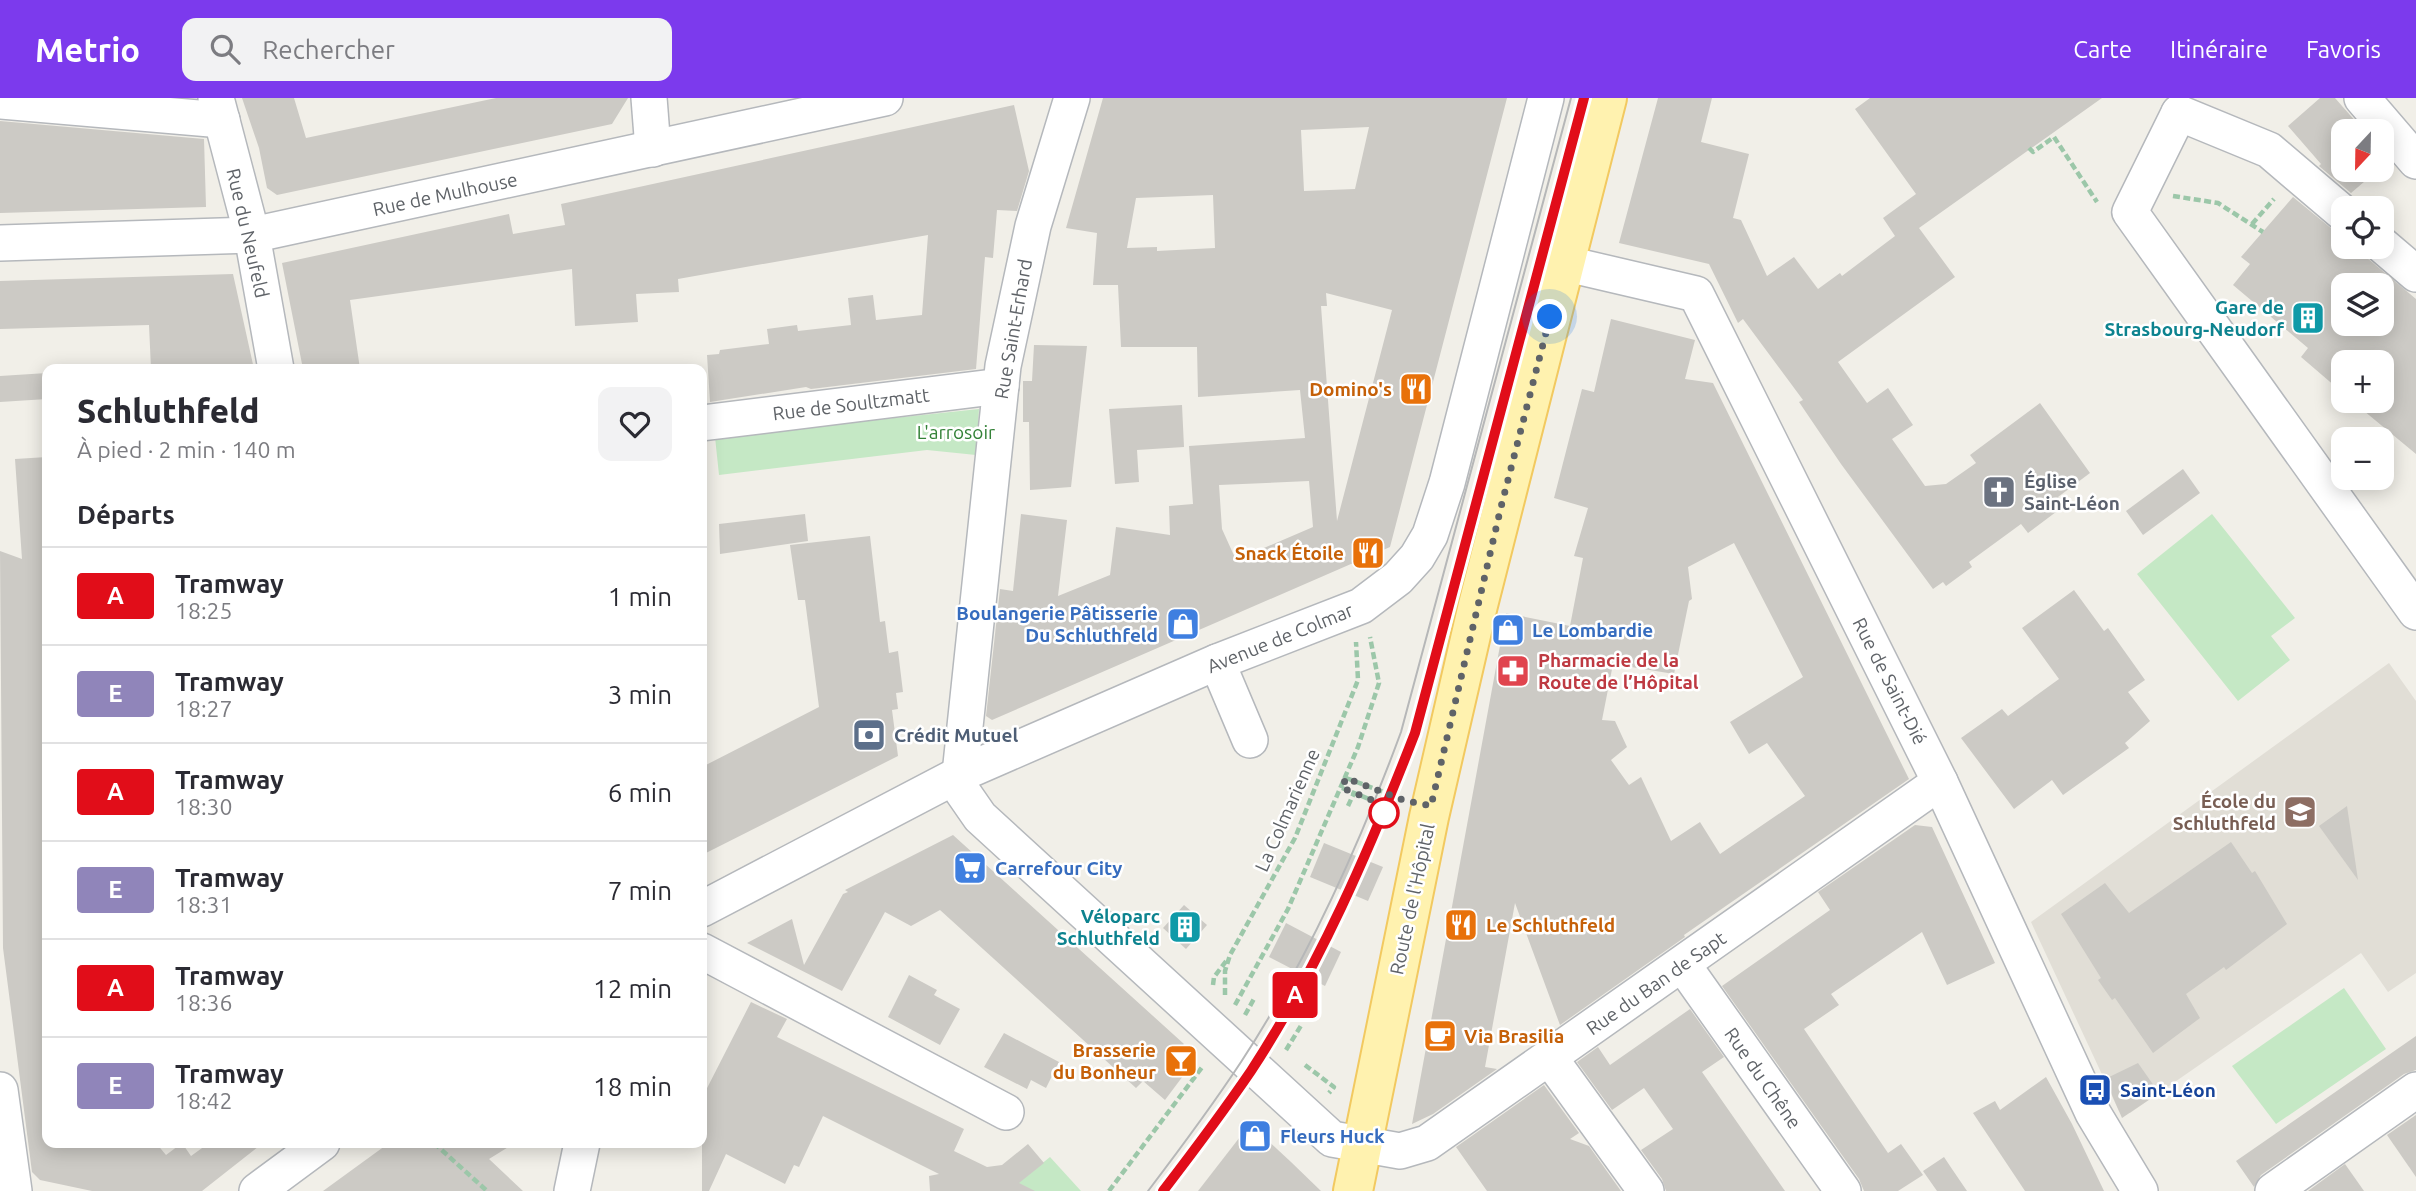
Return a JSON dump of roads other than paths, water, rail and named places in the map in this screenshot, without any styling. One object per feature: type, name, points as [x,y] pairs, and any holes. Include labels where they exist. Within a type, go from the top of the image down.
[{"type":"main road","points":[[1563,263],[1607,98]]},
{"type":"main road","name":"Route de l'Hôpital","points":[[1353,1191],[1415,809],[1477,608],[1563,263]]},
{"type":"street","points":[[649,98],[653,149]]},
{"type":"street","name":"Rue de Mulhouse","points":[[0,243],[252,236],[885,98]]},
{"type":"street","name":"Rue Saint-Erhard","points":[[960,774],[1001,386],[1033,226],[1072,98]]},
{"type":"street","name":"Avenue de Colmar","points":[[707,906],[960,774],[1217,662],[1356,622],[1361,606],[1398,578],[1417,557],[1430,535],[1447,483],[1546,98]]},
{"type":"street","points":[[2362,98],[2416,161]]},
{"type":"street","points":[[0,101],[219,109]]},
{"type":"street","points":[[2331,203],[2269,150],[2178,105],[2130,212],[2416,612]]},
{"type":"street","name":"Rue du Neufeld","points":[[219,109],[252,236],[275,364]]},
{"type":"street","points":[[2394,255],[2416,274]]},
{"type":"street","name":"Rue de Saint-Dié","points":[[1563,263],[1696,294],[1940,782],[2104,1132],[2138,1190]]},
{"type":"street","name":"Rue de Soultzmatt","points":[[707,422],[1001,386]]},
{"type":"street","points":[[1217,662],[1250,740]]},
{"type":"street","name":"Rue du Ban de Sapt","points":[[960,774],[962,791],[980,817],[1163,988],[1332,1139],[1400,1151],[1427,1143],[1940,782]]},
{"type":"street","points":[[707,954],[1006,1111]]},
{"type":"street","name":"Rue du Chêne","points":[[1683,965],[1843,1191]]},
{"type":"street","points":[[1549,1057],[1646,1191]]},
{"type":"street","points":[[0,1090],[14,1191]]},
{"type":"street","points":[[2273,1191],[2416,1090]]},
{"type":"street","points":[[271,1169],[312,1148]]},
{"type":"street","points":[[572,1191],[581,1148]]},
{"type":"tram line","points":[[1148,1191],[1230,1078],[1288,983],[1350,860],[1385,775],[1401,732],[1571,98]]},
{"type":"tram line","points":[[1163,1191],[1241,1087],[1299,990],[1362,863],[1415,733],[1584,98]]},
{"type":"tram line","name":"A","points":[[1163,1191],[1237,1092],[1303,980],[1380,823],[1415,733],[1584,98]]},
{"type":"place","name":"Gare de Strasbourg-Neudorf","points":[[2308,318]]},
{"type":"place","name":"Domino's","points":[[1416,389]]},
{"type":"place","name":"Église Saint-Léon","points":[[1999,492]]},
{"type":"place","name":"Snack Étoile","points":[[1368,553]]},
{"type":"place","name":"Boulangerie Pâtisserie Du Schluthfeld","points":[[1183,624]]},
{"type":"place","name":"Le Lombardie","points":[[1508,630]]},
{"type":"place","name":"Pharmacie de la Route de l’Hôpital","points":[[1513,671]]},
{"type":"place","name":"Crédit Mutuel","points":[[869,735]]},
{"type":"place","name":"École du Schluthfeld","points":[[2300,812]]},
{"type":"place","name":"Carrefour City","points":[[970,868]]},
{"type":"place","name":"Le Schluthfeld","points":[[1461,925]]},
{"type":"place","name":"Véloparc Schluthfeld","points":[[1185,927]]},
{"type":"place","name":"Via Brasilia","points":[[1440,1036]]},
{"type":"place","name":"Brasserie du Bonheur","points":[[1181,1061]]},
{"type":"place","name":"Saint-Léon","points":[[2095,1090]]},
{"type":"place","name":"Fleurs Huck","points":[[1255,1136]]},
{"type":"park label","name":"L'arrosoir","points":[[956,432]]}]
